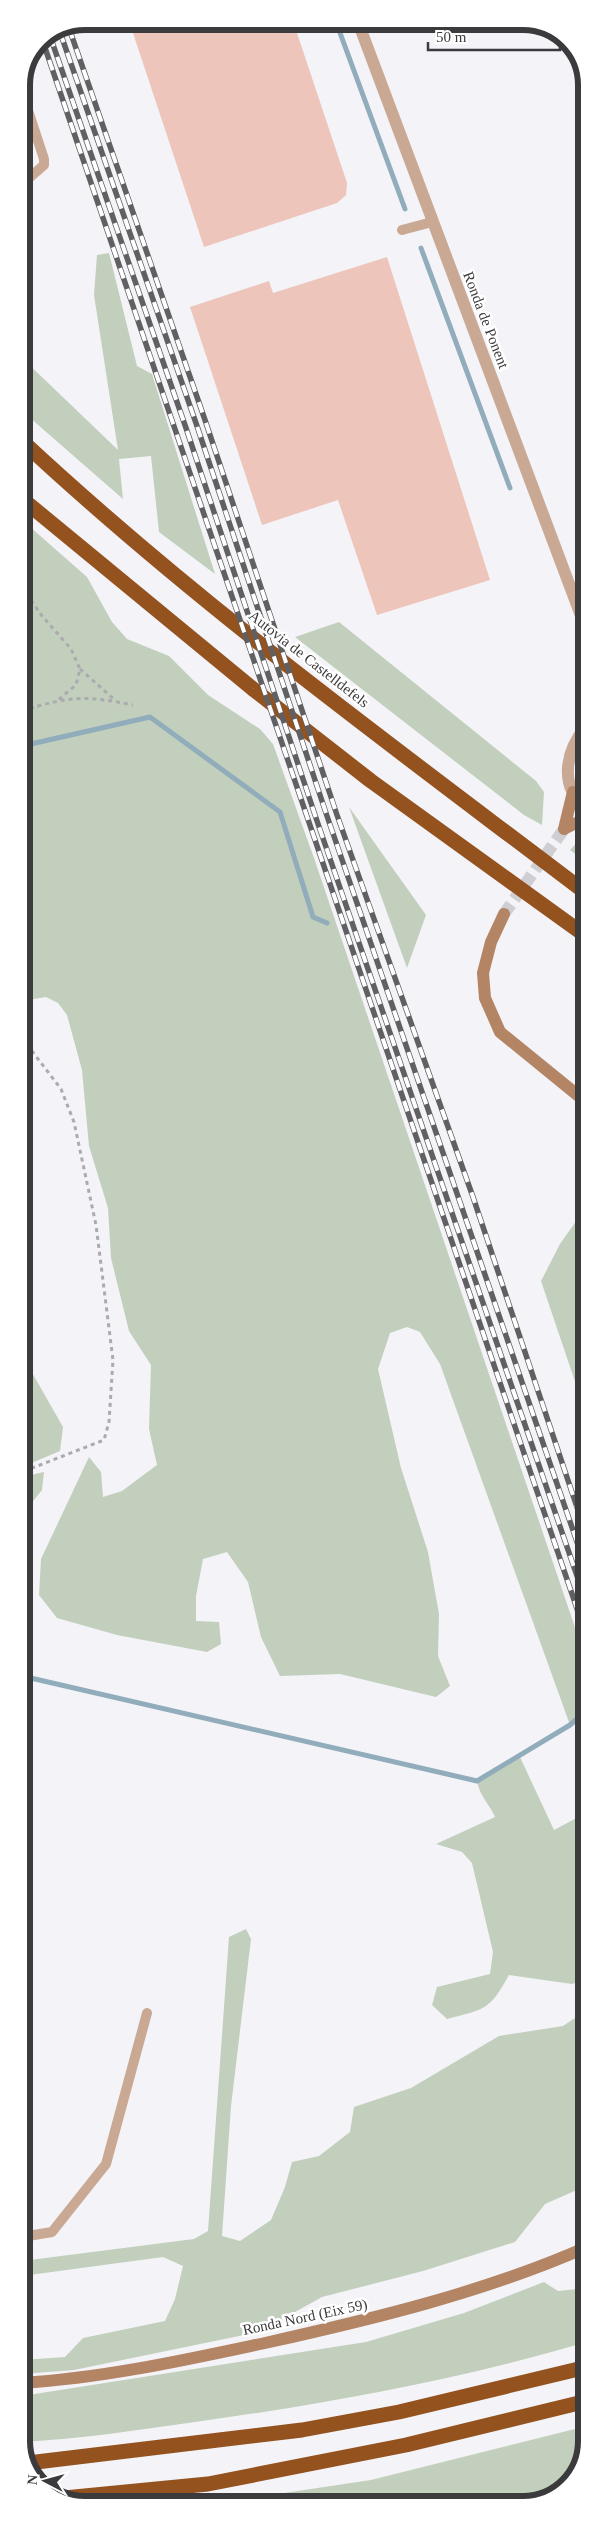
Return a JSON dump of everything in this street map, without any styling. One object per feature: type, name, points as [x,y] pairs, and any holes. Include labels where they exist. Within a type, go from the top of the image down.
[{"type":"highway","name":"Autovia de Castelldefels","points":[[30,448],[105,516],[210,603],[346,710],[578,887]]},
{"type":"highway","points":[[30,505],[253,689],[371,781],[578,930]]},
{"type":"highway","points":[[34,2461],[302,2430],[399,2412],[578,2369]]},
{"type":"highway","points":[[85,2496],[208,2484],[406,2445],[578,2403]]},
{"type":"main road","points":[[572,792],[564,829],[578,822]]},
{"type":"main road","points":[[504,914],[491,942],[483,973],[485,998],[500,1032],[578,1095]]},
{"type":"main road","name":"Ronda Nord (Eix 59)","points":[[30,2382],[67,2380],[210,2355],[377,2318],[553,2262],[578,2251]]},
{"type":"street","name":"Ronda de Ponent","points":[[361,30],[578,608]]},
{"type":"street","points":[[578,735],[568,756],[567,774],[572,792],[578,799]]},
{"type":"lane","points":[[30,116],[44,159],[44,165],[30,177]]},
{"type":"lane","points":[[402,230],[432,222]]},
{"type":"lane","points":[[30,2236],[52,2232],[106,2164],[148,2013]]},
{"type":"path","points":[[30,599],[42,616],[71,649],[80,668],[116,701]]},
{"type":"path","points":[[58,700],[76,685],[80,668]]},
{"type":"path","points":[[30,709],[58,700],[89,697],[133,705]]},
{"type":"path","points":[[30,1048],[61,1089],[74,1122],[96,1225],[113,1360],[109,1422],[104,1440],[30,1469]]},
{"type":"green space","points":[[109,253],[137,366],[152,374],[215,574],[159,532],[151,456],[119,459],[123,499],[30,418],[30,366],[118,450],[94,295],[97,255]]},
{"type":"green space","points":[[30,527],[87,577],[112,622],[127,639],[169,656],[208,695],[260,729],[273,744],[314,858],[578,1636],[578,1719],[570,1725],[440,1364],[420,1332],[407,1327],[390,1333],[378,1369],[401,1468],[428,1552],[439,1614],[438,1656],[450,1686],[436,1697],[340,1674],[280,1676],[261,1637],[248,1582],[227,1552],[203,1559],[196,1596],[196,1621],[219,1622],[221,1644],[207,1652],[117,1635],[57,1618],[39,1595],[41,1559],[89,1457],[101,1472],[103,1497],[122,1491],[157,1465],[149,1429],[151,1365],[129,1331],[111,1258],[108,1208],[89,1146],[82,1070],[67,1015],[58,1003],[46,997],[30,1000]]},
{"type":"green space","points":[[339,622],[536,781],[544,792],[542,825],[524,815],[295,637]]},
{"type":"green space","points":[[349,807],[426,915],[407,968]]},
{"type":"green space","points":[[578,841],[578,856],[570,850]]},
{"type":"green space","points":[[578,1218],[578,1390],[541,1281],[560,1244]]},
{"type":"green space","points":[[30,1369],[63,1427],[60,1451],[30,1464]]},
{"type":"green space","points":[[44,1472],[42,1490],[30,1505],[30,1475]]},
{"type":"green space","points":[[519,1755],[554,1830],[578,1817],[578,1982],[572,1984],[509,1975],[496,1996],[485,2007],[447,2019],[432,2005],[437,1987],[490,1974],[493,1952],[472,1863],[462,1852],[436,1844],[495,1817],[480,1791],[477,1781]]},
{"type":"green space","points":[[246,1929],[251,1939],[231,2106],[222,2236],[240,2241],[271,2220],[285,2187],[292,2162],[319,2156],[350,2132],[354,2107],[411,2088],[499,2036],[563,2026],[578,2016],[578,2190],[545,2204],[515,2242],[423,2271],[322,2297],[259,2332],[74,2370],[30,2373],[30,2359],[65,2357],[83,2338],[165,2321],[175,2299],[183,2266],[163,2257],[30,2275],[30,2260],[194,2239],[208,2231],[229,1937]]},
{"type":"green space","points":[[544,2282],[558,2291],[578,2289],[578,2344],[491,2368],[343,2399],[131,2431],[30,2441],[30,2395],[366,2342],[464,2313]]},
{"type":"green space","points":[[578,2428],[577,2452],[569,2472],[551,2489],[534,2495],[264,2496],[371,2480]]},
{"type":"building","points":[[132,30],[296,30],[347,183],[346,195],[337,203],[204,247]]},
{"type":"building","points":[[387,257],[490,580],[377,615],[338,500],[262,525],[190,307],[269,281],[273,293]]},
{"type":"waterway","points":[[339,30],[405,209]]},
{"type":"waterway","points":[[421,248],[510,488]]},
{"type":"waterway","points":[[30,744],[150,717],[280,812],[313,917],[327,923]]},
{"type":"waterway","points":[[30,1678],[477,1781],[570,1725],[578,1718]]},
{"type":"tunnel","points":[[504,914],[564,829]]},
{"type":"railway","points":[[70,32],[205,420],[337,815],[473,1197],[578,1510]]},
{"type":"railway","points":[[61,35],[197,426],[327,816],[578,1545]]},
{"type":"railway","points":[[52,41],[186,428],[316,818],[578,1579]]},
{"type":"railway","points":[[45,47],[578,1612]]}]
